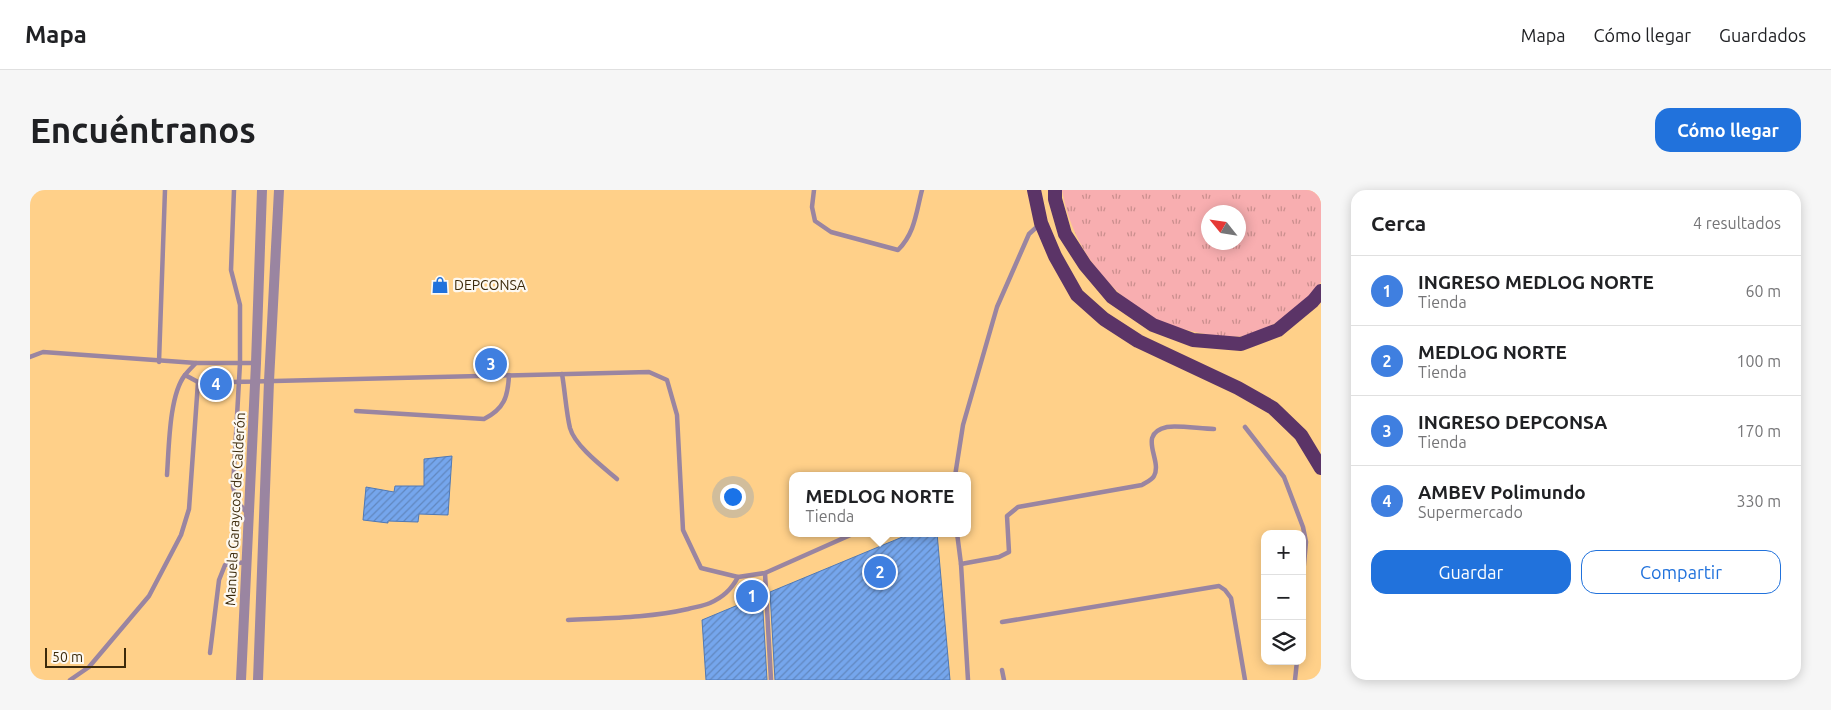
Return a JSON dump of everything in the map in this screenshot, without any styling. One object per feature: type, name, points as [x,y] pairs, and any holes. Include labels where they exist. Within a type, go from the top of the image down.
[{"type":"highway","points":[[1034,190],[1041,223],[1055,256],[1077,294],[1104,318],[1138,341],[1238,388],[1273,408],[1301,435],[1321,468]]},
{"type":"highway","points":[[1055,190],[1055,199],[1065,234],[1085,266],[1112,297],[1153,325],[1193,340],[1241,344],[1278,330],[1314,301],[1321,291]]},
{"type":"street","name":"Manuela Garaycoa de Calderón","points":[[241,680],[262,190]]},
{"type":"street","name":"Manuela Garaycoa de Calderón","points":[[258,680],[278,190]]},
{"type":"lane","points":[[159,362],[165,190]]},
{"type":"lane","points":[[234,190],[231,270],[240,305],[240,363],[233,487],[237,501],[248,515]]},
{"type":"lane","points":[[814,190],[812,208],[815,221],[831,232],[898,250],[906,241],[912,229],[922,190]]},
{"type":"lane","points":[[956,472],[963,425],[997,307],[1029,234],[1041,223]]},
{"type":"lane","points":[[30,357],[43,352],[196,364],[256,363]]},
{"type":"lane","points":[[167,475],[174,405],[178,387],[185,375],[196,364]]},
{"type":"lane","points":[[185,375],[198,382],[255,382],[649,372],[667,380],[677,415],[683,530],[701,568],[738,578],[765,573],[846,537]]},
{"type":"lane","points":[[562,374],[571,430],[596,461],[617,479]]},
{"type":"lane","points":[[356,411],[484,419],[496,413],[504,403],[509,376]]},
{"type":"lane","points":[[70,680],[89,667],[150,596],[180,535],[189,509],[198,382]]},
{"type":"lane","points":[[961,564],[1000,557],[1009,552],[1007,516],[1018,507],[1142,485],[1149,481],[1154,477],[1155,471],[1151,441],[1154,434],[1161,429],[1170,427],[1214,429]]},
{"type":"lane","points":[[1245,427],[1284,477],[1306,542],[1303,575]]},
{"type":"lane","points":[[958,537],[961,564],[968,680]]},
{"type":"lane","points":[[210,654],[219,580],[222,570],[225,565],[246,562]]},
{"type":"lane","points":[[765,573],[771,680]]},
{"type":"lane","points":[[568,620],[675,612],[708,604],[732,589],[738,578]]},
{"type":"lane","points":[[1002,622],[1219,586],[1231,598],[1245,680]]},
{"type":"lane","points":[[1295,680],[1296,665]]},
{"type":"lane","points":[[1002,670],[1004,680]]},
{"type":"green space","points":[[1062,190],[1321,190],[1321,282],[1289,314],[1269,327],[1248,335],[1229,337],[1172,327],[1142,311],[1109,283],[1087,255],[1071,224]]},
{"type":"building","points":[[452,456],[448,515],[419,514],[418,522],[388,521],[388,523],[363,520],[366,487],[394,492],[395,486],[424,486],[424,459]]},
{"type":"building","points":[[902,537],[937,537],[950,680],[775,680],[770,592]]},
{"type":"building","points":[[762,595],[767,680],[706,680],[702,620]]},
{"type":"place","name":"DEPCONSA","points":[[440,285]]},
{"type":"place","name":"INGRESO DEPCONSA","points":[[491,364]]},
{"type":"place","name":"AMBEV Polimundo","points":[[216,384]]},
{"type":"place","name":"MEDLOG NORTE","points":[[880,572]]},
{"type":"place","name":"INGRESO MEDLOG NORTE","points":[[752,596]]}]
